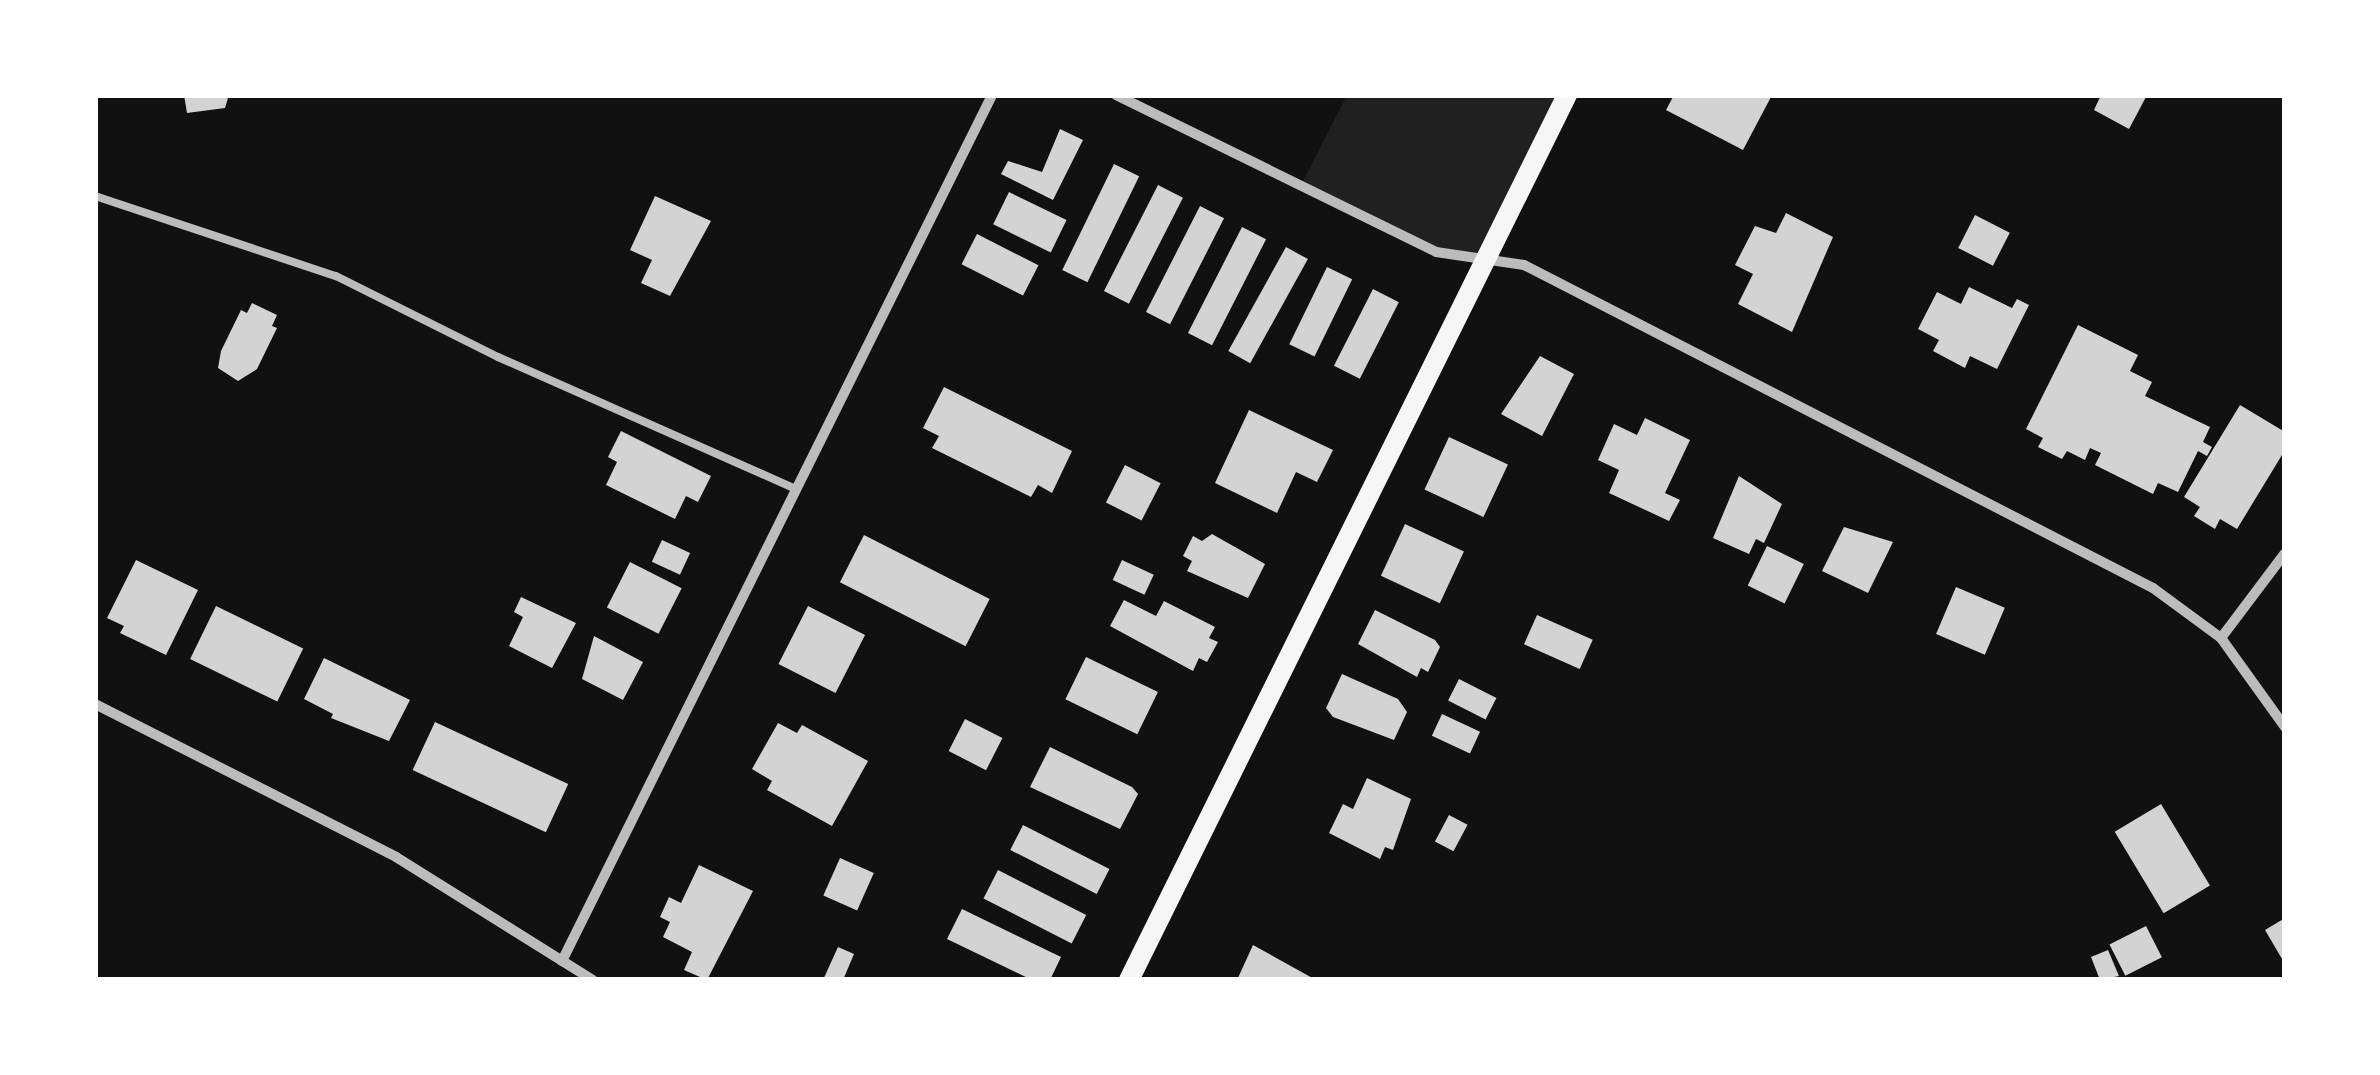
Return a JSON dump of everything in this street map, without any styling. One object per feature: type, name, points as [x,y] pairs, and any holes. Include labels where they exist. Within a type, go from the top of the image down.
[{"type":"main road","points":[[1129,980],[1567,95]]},
{"type":"street","points":[[562,961],[992,95]]},
{"type":"street","points":[[1116,95],[1436,252],[1524,265],[2153,588],[2221,638],[2285,728]]},
{"type":"street","points":[[2221,638],[2285,552]]},
{"type":"street","points":[[95,704],[396,857],[593,980]]},
{"type":"lane","points":[[95,196],[336,276],[498,357],[796,489]]},
{"type":"shaded area","points":[[1347,95],[1567,95],[1485,259],[1436,252],[1301,185]]},
{"type":"building","points":[[184,95],[228,98],[225,108],[187,113]]},
{"type":"building","points":[[1674,95],[1772,95],[1743,150],[1666,110]]},
{"type":"building","points":[[2101,95],[2147,95],[2129,129],[2094,110]]},
{"type":"building","points":[[1060,129],[1083,140],[1053,200],[1001,174],[1008,161],[1042,172]]},
{"type":"building","points":[[1114,164],[1139,176],[1087,282],[1062,270]]},
{"type":"building","points":[[1158,185],[1183,198],[1129,304],[1104,291]]},
{"type":"building","points":[[1009,192],[1067,220],[1051,252],[993,224]]},
{"type":"building","points":[[655,196],[711,221],[670,296],[641,283],[652,260],[630,250]]},
{"type":"building","points":[[1200,206],[1224,218],[1170,324],[1146,312]]},
{"type":"building","points":[[1786,213],[1833,237],[1792,332],[1738,304],[1753,274],[1735,265],[1755,226],[1776,233]]},
{"type":"building","points":[[1975,215],[2010,233],[1993,266],[1958,248]]},
{"type":"building","points":[[1242,227],[1266,239],[1212,345],[1188,333]]},
{"type":"building","points":[[977,234],[1038,265],[1023,296],[962,264]]},
{"type":"building","points":[[1286,247],[1308,259],[1250,363],[1228,351]]},
{"type":"building","points":[[1327,267],[1352,279],[1314,357],[1289,344]]},
{"type":"building","points":[[1969,287],[2012,308],[2017,299],[2029,305],[1997,369],[1970,356],[1965,368],[1933,351],[1939,340],[1918,329],[1937,292],[1961,304]]},
{"type":"building","points":[[1373,289],[1399,302],[1360,379],[1334,366]]},
{"type":"building","points":[[252,303],[277,315],[272,326],[277,328],[257,369],[238,381],[218,368],[221,351],[241,310],[247,313]]},
{"type":"building","points":[[2078,325],[2138,355],[2130,371],[2152,382],[2145,396],[2210,427],[2203,442],[2212,447],[2207,456],[2198,451],[2178,492],[2158,483],[2153,494],[2095,465],[2101,453],[2090,448],[2085,460],[2067,451],[2062,459],[2038,447],[2043,438],[2026,429]]},
{"type":"building","points":[[1540,356],[1574,374],[1542,436],[1501,414]]},
{"type":"building","points":[[944,387],[1072,451],[1052,493],[1038,485],[1031,497],[932,448],[939,436],[923,428]]},
{"type":"building","points":[[2240,405],[2285,432],[2285,450],[2237,529],[2220,519],[2215,529],[2194,516],[2200,507],[2184,497]]},
{"type":"building","points":[[1249,410],[1333,450],[1317,482],[1296,472],[1277,513],[1215,483]]},
{"type":"building","points":[[1645,418],[1690,440],[1665,493],[1680,500],[1669,521],[1609,493],[1619,470],[1598,460],[1614,424],[1637,435]]},
{"type":"building","points":[[621,431],[711,476],[698,502],[686,496],[675,519],[606,485],[617,462],[608,457]]},
{"type":"building","points":[[1449,437],[1508,464],[1483,517],[1424,490]]},
{"type":"building","points":[[1125,465],[1161,483],[1142,521],[1106,502]]},
{"type":"building","points":[[1739,476],[1782,504],[1764,543],[1756,539],[1749,554],[1713,538]]},
{"type":"building","points":[[1405,524],[1464,551],[1440,603],[1381,576]]},
{"type":"building","points":[[1844,527],[1893,542],[1868,593],[1822,571]]},
{"type":"building","points":[[1212,534],[1265,564],[1248,598],[1187,571],[1192,561],[1183,556],[1193,536],[1202,541]]},
{"type":"building","points":[[864,535],[990,599],[966,646],[840,582]]},
{"type":"building","points":[[662,540],[690,553],[680,575],[652,562]]},
{"type":"building","points":[[1767,546],[1804,564],[1785,604],[1748,586]]},
{"type":"building","points":[[136,560],[198,590],[166,655],[120,633],[124,626],[107,618]]},
{"type":"building","points":[[1122,560],[1154,575],[1144,595],[1113,580]]},
{"type":"building","points":[[630,562],[682,588],[659,634],[607,607]]},
{"type":"building","points":[[1956,587],[2005,608],[1985,655],[1936,634]]},
{"type":"building","points":[[521,597],[576,623],[552,668],[509,646],[523,617],[514,612]]},
{"type":"building","points":[[1124,600],[1156,616],[1164,601],[1215,627],[1209,638],[1218,642],[1207,662],[1199,658],[1193,671],[1110,626]]},
{"type":"building","points":[[216,606],[303,649],[277,702],[190,659]]},
{"type":"building","points":[[808,606],[865,635],[836,693],[778,664]]},
{"type":"building","points":[[1375,610],[1435,640],[1440,647],[1428,672],[1421,668],[1417,677],[1358,644]]},
{"type":"building","points":[[1537,615],[1593,640],[1580,669],[1524,644]]},
{"type":"building","points":[[594,636],[643,662],[623,700],[582,679]]},
{"type":"building","points":[[1086,657],[1158,692],[1137,734],[1065,699]]},
{"type":"building","points":[[324,658],[410,700],[389,741],[331,718],[333,714],[304,699]]},
{"type":"building","points":[[1342,674],[1398,699],[1407,712],[1394,740],[1333,717],[1326,708]]},
{"type":"building","points":[[1459,679],[1496,698],[1486,719],[1448,700]]},
{"type":"building","points":[[1442,714],[1480,732],[1470,754],[1432,736]]},
{"type":"building","points":[[965,719],[1002,738],[986,770],[949,751]]},
{"type":"building","points":[[435,722],[568,784],[546,832],[413,770]]},
{"type":"building","points":[[778,723],[797,733],[802,725],[868,761],[832,826],[767,790],[772,781],[752,769]]},
{"type":"building","points":[[1050,747],[1132,787],[1138,794],[1120,829],[1030,787]]},
{"type":"building","points":[[1367,778],[1411,799],[1393,850],[1385,847],[1380,859],[1329,833],[1343,804],[1353,809]]},
{"type":"building","points":[[2161,804],[2210,885],[2164,913],[2115,832]]},
{"type":"building","points":[[1449,815],[1468,825],[1453,851],[1435,841]]},
{"type":"building","points":[[1023,825],[1109,869],[1097,894],[1010,850]]},
{"type":"building","points":[[840,858],[874,873],[857,911],[823,895]]},
{"type":"building","points":[[699,865],[753,891],[707,980],[684,970],[692,952],[663,937],[670,922],[660,917],[669,897],[681,903]]},
{"type":"building","points":[[998,870],[1086,915],[1072,943],[983,899]]},
{"type":"building","points":[[962,909],[1061,957],[1050,980],[1032,980],[947,939]]},
{"type":"building","points":[[2285,918],[2285,964],[2265,930]]},
{"type":"building","points":[[2146,926],[2162,957],[2125,976],[2109,945]]},
{"type":"building","points":[[1253,945],[1316,980],[1237,980]]},
{"type":"building","points":[[838,947],[854,954],[843,980],[823,980]]},
{"type":"building","points":[[2108,950],[2119,976],[2100,980],[2091,957]]}]
